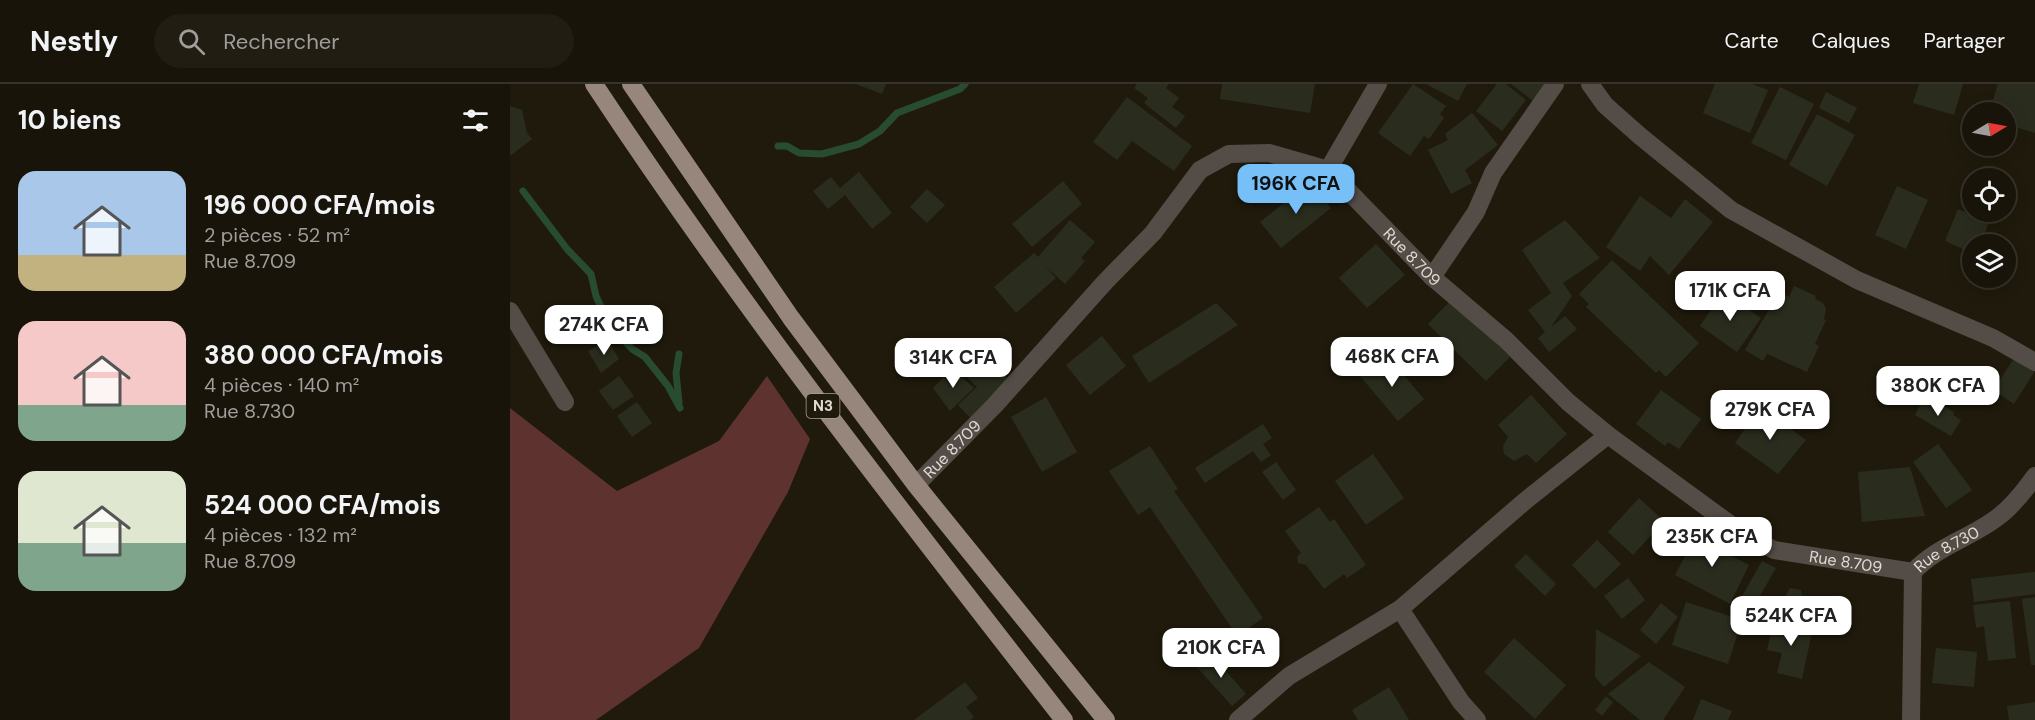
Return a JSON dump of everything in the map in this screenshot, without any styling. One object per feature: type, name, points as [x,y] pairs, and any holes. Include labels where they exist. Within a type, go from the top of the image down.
[{"type":"highway","name":"N3","points":[[594,84],[653,174],[777,345],[897,506],[1064,720]]},
{"type":"highway","name":"N3","points":[[631,84],[791,318],[916,485],[1106,720]]},
{"type":"street","points":[[1328,170],[1378,84]]},
{"type":"street","points":[[1432,277],[1476,212],[1493,172],[1555,84]]},
{"type":"street","points":[[1590,84],[1605,105],[1731,210],[1857,280],[1993,338],[2035,362]]},
{"type":"street","name":"Rue 8.709","points":[[916,485],[995,405],[1153,232],[1200,170],[1229,154],[1269,153],[1328,170],[1432,277],[1506,340],[1568,402],[1608,435],[1738,530],[1774,550],[1913,572]]},
{"type":"street","points":[[510,311],[565,402]]},
{"type":"street","points":[[1238,720],[1289,676],[1400,609],[1525,501],[1608,435]]},
{"type":"street","name":"Rue 8.730","points":[[1911,720],[1913,572],[1925,559],[1998,517],[2024,492],[2035,476]]},
{"type":"street","points":[[1400,609],[1461,702],[1477,720]]},
{"type":"shaded area","points":[[767,376],[810,439],[788,492],[699,648],[596,720],[510,720],[510,408],[617,491],[719,441]]},
{"type":"building","points":[[856,84],[886,84],[882,94]]},
{"type":"building","points":[[1137,84],[1169,84],[1166,88],[1179,98],[1172,107],[1185,116],[1176,128],[1144,103],[1148,98],[1134,88]]},
{"type":"building","points":[[1222,84],[1315,84],[1310,113],[1220,99]]},
{"type":"building","points":[[1413,84],[1446,106],[1440,114],[1444,118],[1429,139],[1424,136],[1410,156],[1378,133]]},
{"type":"building","points":[[1426,84],[1467,84],[1458,101]]},
{"type":"building","points":[[1497,84],[1506,84],[1526,100],[1502,131],[1476,111]]},
{"type":"building","points":[[1511,84],[1547,84],[1533,101]]},
{"type":"building","points":[[1715,84],[1752,84],[1768,90],[1750,133],[1703,113]]},
{"type":"building","points":[[1919,84],[1963,84],[1954,115],[1913,103]]},
{"type":"building","points":[[1998,84],[2035,84],[2035,133],[2016,127],[2016,102],[1992,102]]},
{"type":"building","points":[[1780,87],[1814,104],[1786,160],[1751,143]]},
{"type":"building","points":[[1826,92],[1857,108],[1849,123],[1819,108]]},
{"type":"building","points":[[1127,97],[1192,146],[1174,171],[1132,141],[1117,160],[1093,142]]},
{"type":"building","points":[[510,106],[522,110],[527,133],[532,139],[510,156]]},
{"type":"building","points":[[1472,113],[1498,145],[1465,170],[1472,183],[1451,194],[1428,150],[1448,140],[1445,134]]},
{"type":"building","points":[[1817,114],[1855,135],[1827,186],[1789,165]]},
{"type":"building","points":[[859,172],[892,213],[872,229],[845,195],[828,209],[813,191],[831,177],[840,188]]},
{"type":"building","points":[[1063,181],[1082,204],[1032,247],[1012,224]]},
{"type":"building","points":[[1310,182],[1331,208],[1281,248],[1260,222]]},
{"type":"building","points":[[1897,186],[1928,200],[1906,249],[1875,235]]},
{"type":"building","points":[[927,189],[945,205],[927,223],[910,207]]},
{"type":"building","points":[[1640,196],[1671,218],[1685,199],[1713,222],[1669,275],[1650,256],[1640,271],[1606,247]]},
{"type":"building","points":[[1958,209],[1962,211],[1962,222],[1989,222],[1985,234],[1962,234],[1962,249],[1945,241]]},
{"type":"building","points":[[1070,220],[1095,242],[1081,258],[1085,261],[1065,284],[1045,266],[1056,278],[1016,313],[994,287],[1034,253],[1038,257]]},
{"type":"building","points":[[1565,220],[1600,258],[1563,283],[1572,296],[1551,327],[1565,316],[1577,329],[1549,352],[1538,338],[1545,332],[1528,310],[1551,293],[1522,250]]},
{"type":"building","points":[[1376,244],[1405,275],[1367,308],[1339,278]]},
{"type":"building","points":[[1612,260],[1699,343],[1666,377],[1659,370],[1656,373],[1586,307],[1589,304],[1579,294]]},
{"type":"building","points":[[1794,286],[1816,296],[1815,299],[1823,303],[1826,309],[1824,319],[1826,320],[1815,344],[1819,346],[1807,372],[1767,354],[1763,361],[1745,350],[1780,291],[1789,297]]},
{"type":"building","points":[[1723,292],[1761,318],[1737,352],[1700,326]]},
{"type":"building","points":[[1452,299],[1510,357],[1486,381],[1428,324]]},
{"type":"building","points":[[1216,303],[1238,325],[1149,383],[1132,356]]},
{"type":"building","points":[[1102,336],[1126,366],[1090,395],[1066,365]]},
{"type":"building","points":[[608,341],[619,359],[601,373],[588,351]]},
{"type":"building","points":[[979,349],[1014,385],[975,423],[958,405],[977,387],[958,368]]},
{"type":"building","points":[[1386,354],[1424,399],[1398,421],[1360,376]]},
{"type":"building","points":[[2015,357],[2035,371],[2014,404],[1993,390]]},
{"type":"building","points":[[952,369],[974,388],[950,411],[933,388]]},
{"type":"building","points":[[619,376],[634,396],[613,410],[599,391]]},
{"type":"building","points":[[1661,390],[1701,419],[1679,449],[1668,442],[1665,446],[1636,424]]},
{"type":"building","points":[[1531,395],[1567,434],[1536,463],[1527,454],[1514,461],[1504,454],[1503,446],[1508,437],[1498,425]]},
{"type":"building","points":[[1046,397],[1077,452],[1042,472],[1011,417]]},
{"type":"building","points":[[1923,399],[1932,404],[1934,401],[1954,412],[1953,415],[1961,420],[1951,436],[1915,415]]},
{"type":"building","points":[[637,402],[652,423],[632,437],[617,416]]},
{"type":"building","points":[[1760,407],[1806,440],[1778,474],[1735,443]]},
{"type":"building","points":[[1263,424],[1272,438],[1263,444],[1271,455],[1261,462],[1253,451],[1205,483],[1195,468]]},
{"type":"building","points":[[1938,444],[1972,490],[1946,508],[1913,462]]},
{"type":"building","points":[[1150,446],[1178,489],[1174,491],[1263,618],[1237,636],[1150,507],[1138,515],[1109,471]]},
{"type":"building","points":[[1373,454],[1404,498],[1366,525],[1335,481]]},
{"type":"building","points":[[1276,462],[1296,490],[1283,500],[1262,472]]},
{"type":"building","points":[[1910,467],[1925,516],[1862,522],[1858,472]]},
{"type":"building","points":[[1639,498],[1664,521],[1633,555],[1608,532]]},
{"type":"building","points":[[1319,507],[1330,522],[1334,519],[1366,565],[1347,578],[1344,574],[1324,589],[1306,565],[1298,563],[1297,557],[1301,553],[1285,531]]},
{"type":"building","points":[[1700,528],[1721,539],[1717,548],[1749,565],[1730,604],[1675,575]]},
{"type":"building","points":[[1597,540],[1621,564],[1595,589],[1572,565]]},
{"type":"building","points":[[1526,554],[1556,584],[1545,596],[1514,566]]},
{"type":"building","points":[[1762,561],[1776,568],[1746,620],[1733,612]]},
{"type":"building","points":[[2035,572],[2035,594],[1974,602],[1971,579]]},
{"type":"building","points":[[1628,578],[1645,600],[1622,619],[1604,596]]},
{"type":"building","points":[[1790,588],[1801,590],[1804,626],[1774,616]]},
{"type":"building","points":[[2035,597],[2035,665],[2031,665],[2022,599]]},
{"type":"building","points":[[2010,601],[2016,658],[1988,661],[1984,626],[1976,628],[1973,605]]},
{"type":"building","points":[[1686,602],[1742,620],[1728,664],[1672,645]]},
{"type":"building","points":[[1661,603],[1678,617],[1656,644],[1640,630]]},
{"type":"building","points":[[1774,620],[1813,628],[1802,679],[1777,673],[1782,653],[1767,650]]},
{"type":"building","points":[[1596,629],[1641,656],[1604,687],[1595,677]]},
{"type":"building","points":[[1514,638],[1566,685],[1535,719],[1484,672]]},
{"type":"building","points":[[1936,648],[1977,652],[1974,687],[1932,683]]},
{"type":"building","points":[[1210,653],[1246,694],[1232,706],[1195,665]]},
{"type":"building","points":[[1649,662],[1685,687],[1663,720],[1640,720],[1608,694]]},
{"type":"building","points":[[965,682],[978,698],[966,707],[974,717],[970,720],[914,720]]},
{"type":"building","points":[[1389,687],[1409,720],[1358,720],[1352,710]]},
{"type":"building","points":[[1606,696],[1613,702],[1602,716],[1595,710]]},
{"type":"building","points":[[1701,699],[1732,711],[1728,720],[1693,720]]},
{"type":"building","points":[[2035,702],[2035,720],[2009,720],[2007,706]]},
{"type":"waterway","points":[[778,146],[787,146],[799,153],[822,154],[859,144],[880,131],[897,113],[960,89],[965,84]]},
{"type":"waterway","points":[[523,191],[567,249],[591,274],[596,296],[608,322],[632,349],[645,357],[668,386],[680,408]]},
{"type":"waterway","points":[[679,354],[676,373],[679,403]]}]
